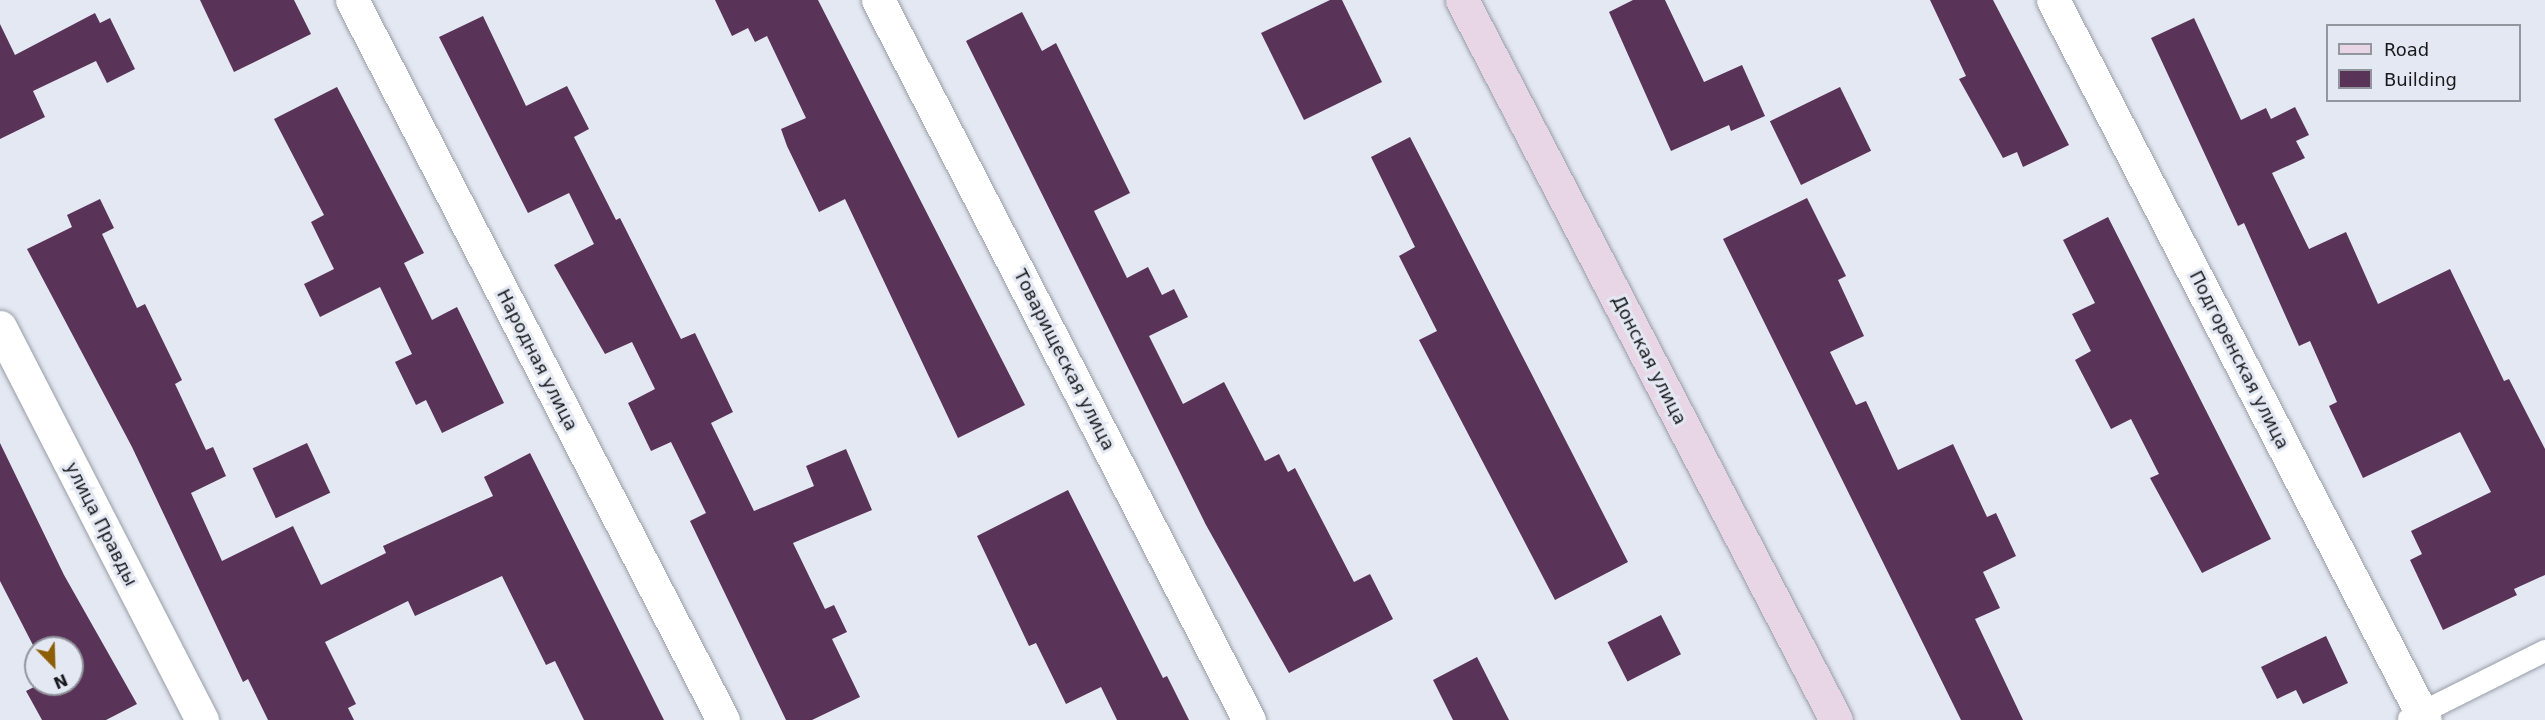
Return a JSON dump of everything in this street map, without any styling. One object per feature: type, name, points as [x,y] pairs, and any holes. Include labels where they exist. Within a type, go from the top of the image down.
[{"type":"street","name":"Народная улица","points":[[351,0],[723,720]]},
{"type":"street","name":"Товарищеская улица","points":[[878,0],[1249,720]]},
{"type":"street","name":"Донская улица","points":[[1462,0],[1836,720]]},
{"type":"street","name":"Подгоренская улица","points":[[2053,0],[2418,718]]},
{"type":"street","name":"улица Правды","points":[[0,327],[202,720]]},
{"type":"lane","points":[[2418,718],[2545,651]]},
{"type":"building","points":[[200,0],[294,0],[311,34],[234,72]]},
{"type":"building","points":[[715,0],[818,0],[1025,405],[958,438],[845,199],[819,212],[787,146],[781,129],[806,118],[767,36],[755,42],[748,28],[732,36]]},
{"type":"building","points":[[1330,0],[1342,0],[1382,82],[1304,120],[1261,33]]},
{"type":"building","points":[[1633,0],[1665,0],[1704,82],[1742,65],[1765,116],[1731,131],[1729,125],[1671,151],[1609,12]]},
{"type":"building","points":[[1930,0],[1993,0],[2069,145],[2023,167],[2017,152],[2003,158],[1959,79],[1966,76]]},
{"type":"building","points":[[1022,12],[1042,51],[1056,43],[1130,193],[1094,211],[1127,278],[1148,267],[1162,295],[1174,289],[1188,317],[1149,336],[1183,404],[1224,382],[1265,461],[1279,454],[1288,472],[1295,468],[1354,582],[1370,574],[1393,619],[1289,673],[1206,525],[966,41]]},
{"type":"building","points":[[95,13],[100,23],[110,18],[135,69],[107,83],[96,61],[33,91],[45,117],[0,139],[0,24],[15,55]]},
{"type":"building","points":[[483,16],[526,106],[567,86],[589,129],[574,137],[616,220],[620,218],[681,339],[695,333],[733,412],[711,423],[754,511],[814,486],[806,466],[846,449],[872,510],[793,543],[825,609],[834,605],[847,632],[832,639],[860,697],[812,720],[786,720],[690,521],[706,513],[671,442],[651,451],[628,403],[655,389],[632,342],[605,354],[554,265],[594,244],[569,193],[528,213],[439,37]]},
{"type":"building","points":[[2194,18],[2241,120],[2266,108],[2271,119],[2295,107],[2309,135],[2296,141],[2305,158],[2272,173],[2309,249],[2346,232],[2378,304],[2450,269],[2504,381],[2509,379],[2545,449],[2545,575],[2514,589],[2517,595],[2443,630],[2410,560],[2422,554],[2411,531],[2491,492],[2460,432],[2363,478],[2329,406],[2337,402],[2310,341],[2299,346],[2244,223],[2238,226],[2151,38]]},
{"type":"building","points":[[337,87],[424,253],[404,263],[432,320],[457,307],[504,403],[442,433],[426,400],[416,405],[395,362],[412,354],[380,287],[320,317],[304,284],[334,269],[311,222],[324,215],[274,119]]},
{"type":"building","points":[[1840,87],[1871,151],[1801,185],[1770,121]]},
{"type":"building","points":[[1410,137],[1628,562],[1555,600],[1419,340],[1437,331],[1399,256],[1415,247],[1371,157]]},
{"type":"building","points":[[1807,198],[1846,276],[1838,280],[1864,336],[1830,352],[1856,405],[1866,401],[1898,470],[1953,444],[1987,517],[1996,513],[2016,556],[1983,572],[2000,608],[1975,619],[2023,720],[1961,720],[1723,239]]},
{"type":"building","points":[[100,199],[114,228],[102,234],[137,308],[145,304],[182,380],[175,384],[206,450],[213,447],[226,476],[191,493],[222,561],[293,526],[321,585],[386,553],[383,546],[493,496],[484,477],[530,453],[664,720],[584,720],[555,661],[546,665],[502,576],[415,616],[408,601],[325,642],[356,704],[348,708],[354,720],[268,720],[248,679],[243,682],[132,447],[27,249],[72,227],[67,215]]},
{"type":"building","points":[[2108,217],[2271,539],[2202,573],[2150,478],[2159,474],[2131,419],[2111,429],[2075,360],[2091,351],[2072,314],[2095,303],[2063,240]]},
{"type":"building","points":[[0,443],[64,575],[137,704],[106,720],[42,720],[29,696],[84,696],[84,636],[28,636],[0,581]]},
{"type":"building","points":[[307,443],[330,493],[276,518],[253,468]]},
{"type":"building","points":[[1068,490],[1163,678],[1167,676],[1189,720],[1117,720],[1101,687],[1066,704],[1036,643],[1029,646],[977,536]]},
{"type":"building","points":[[1661,615],[1681,654],[1628,681],[1608,642]]},
{"type":"building","points":[[2326,636],[2348,683],[2303,704],[2296,690],[2277,699],[2261,667]]},
{"type":"building","points":[[1477,657],[1509,720],[1453,720],[1433,680]]}]
